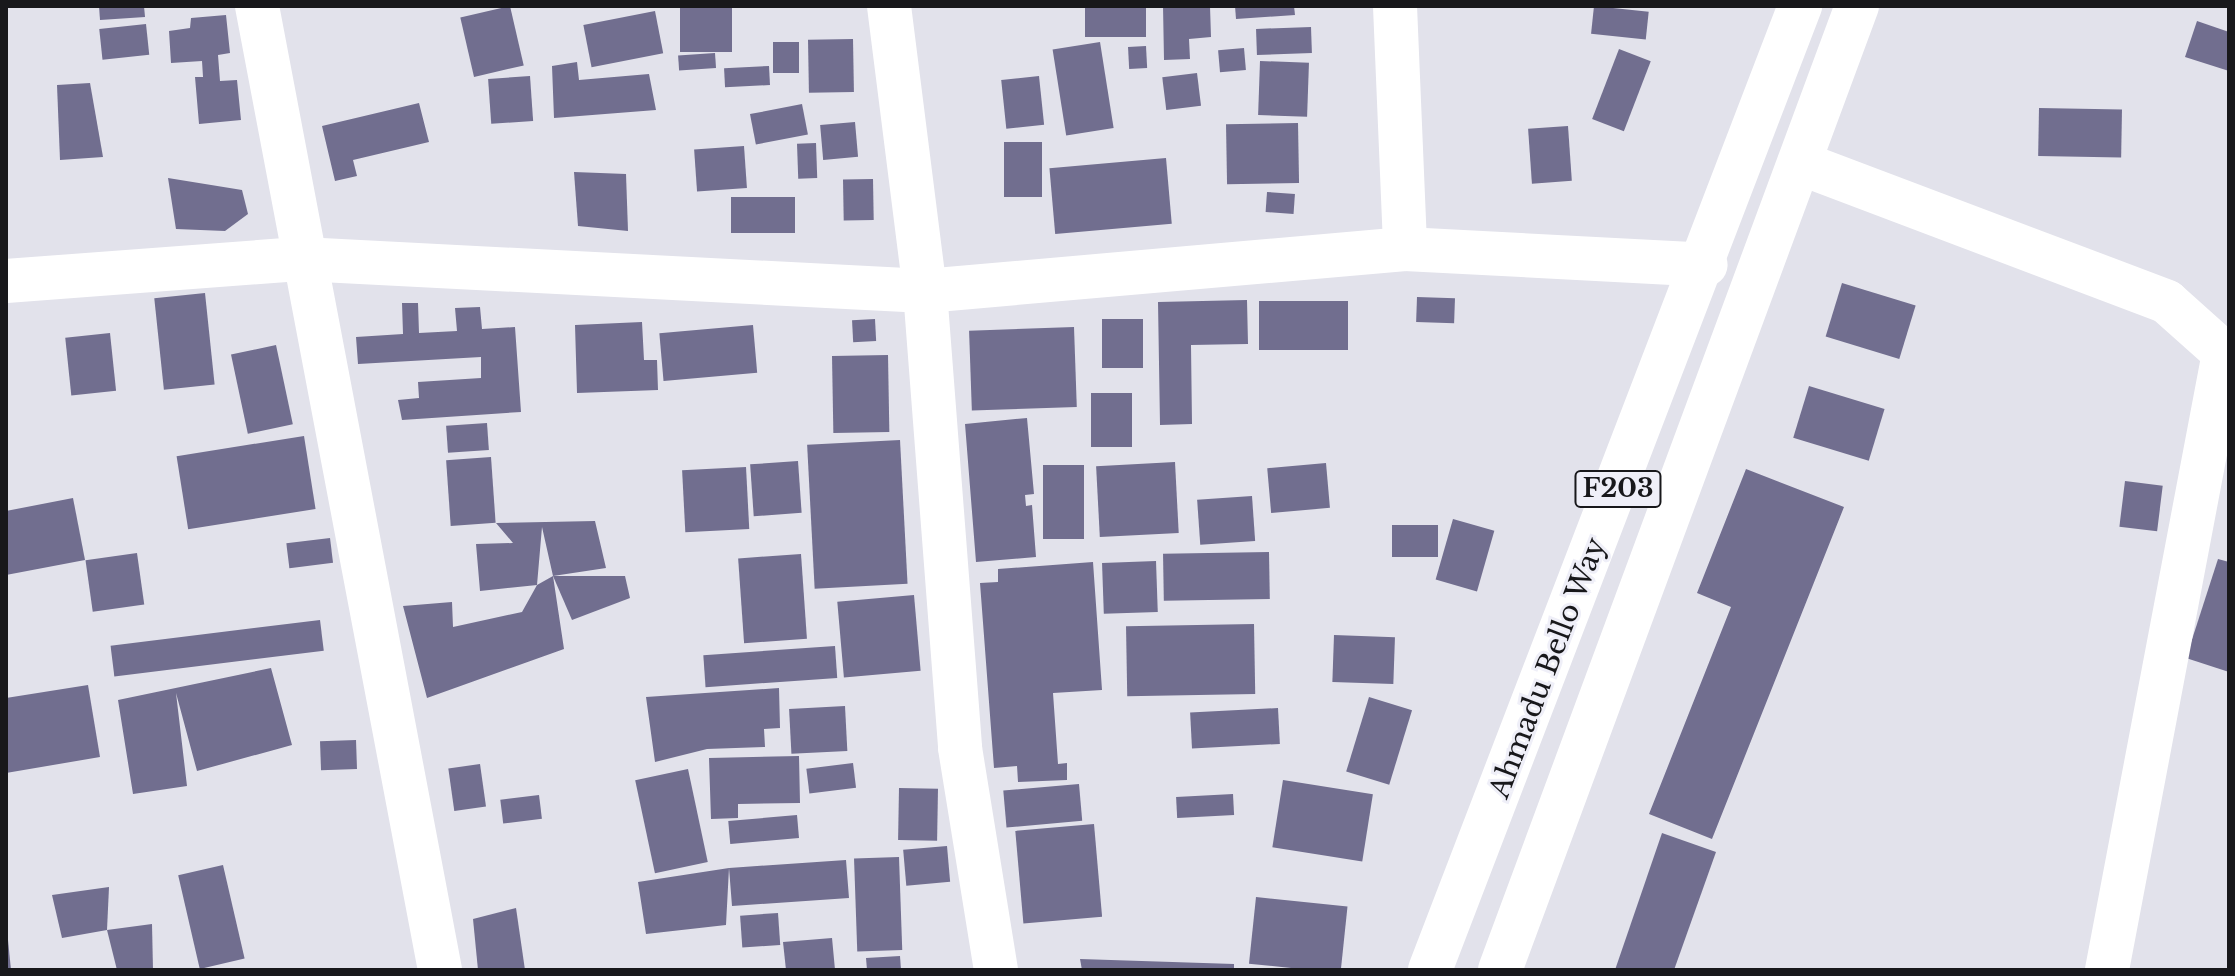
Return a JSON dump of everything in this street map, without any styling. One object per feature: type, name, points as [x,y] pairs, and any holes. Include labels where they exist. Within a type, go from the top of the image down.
[{"type":"street","points":[[257,6],[302,259],[440,970]]},
{"type":"street","points":[[889,6],[925,291],[960,748],[996,970]]},
{"type":"street","points":[[1395,6],[1405,249]]},
{"type":"street","name":"Ahmadu Bello Way","points":[[1430,970],[1706,265],[1800,6]]},
{"type":"street","name":"F203","points":[[1500,970],[1857,6]]},
{"type":"street","points":[[1800,163],[2167,302],[2224,353],[2107,970]]},
{"type":"street","points":[[6,281],[302,259],[925,291],[1405,249],[1706,265]]},
{"type":"building","points":[[99,6],[144,6],[145,17],[100,20]]},
{"type":"building","points":[[510,6],[524,65],[474,77],[460,17]]},
{"type":"building","points":[[680,6],[732,6],[732,52],[680,52]]},
{"type":"building","points":[[1085,6],[1146,6],[1146,37],[1085,37]]},
{"type":"building","points":[[1163,6],[1210,6],[1211,37],[1189,39],[1190,59],[1164,60]]},
{"type":"building","points":[[1235,6],[1294,6],[1295,15],[1236,19]]},
{"type":"building","points":[[1594,6],[1649,12],[1646,40],[1591,34]]},
{"type":"building","points":[[655,11],[663,53],[592,67],[583,25]]},
{"type":"building","points":[[226,15],[230,53],[218,55],[220,81],[237,80],[241,120],[199,124],[195,77],[203,77],[202,61],[171,63],[169,31],[190,28],[191,18]]},
{"type":"building","points":[[2197,21],[2229,32],[2229,71],[2185,57]]},
{"type":"building","points":[[146,24],[149,55],[102,60],[99,29]]},
{"type":"building","points":[[1311,27],[1312,53],[1257,55],[1256,29]]},
{"type":"building","points":[[853,39],[854,92],[809,93],[808,40]]},
{"type":"building","points":[[773,42],[799,42],[799,73],[773,73]]},
{"type":"building","points":[[1100,42],[1114,128],[1066,135],[1053,50]]},
{"type":"building","points":[[1146,46],[1147,68],[1129,69],[1128,47]]},
{"type":"building","points":[[1244,48],[1246,70],[1220,72],[1218,50]]},
{"type":"building","points":[[1619,49],[1651,61],[1624,131],[1592,119]]},
{"type":"building","points":[[715,53],[716,68],[679,71],[678,56]]},
{"type":"building","points":[[1260,61],[1309,63],[1307,117],[1258,115]]},
{"type":"building","points":[[577,62],[579,80],[649,74],[656,110],[554,118],[552,66]]},
{"type":"building","points":[[769,66],[770,85],[725,87],[724,68]]},
{"type":"building","points":[[1197,73],[1201,106],[1166,110],[1162,77]]},
{"type":"building","points":[[530,76],[533,121],[491,124],[488,79]]},
{"type":"building","points":[[1039,76],[1044,125],[1006,129],[1001,80]]},
{"type":"building","points":[[90,83],[103,157],[60,160],[57,85]]},
{"type":"building","points":[[419,103],[429,142],[353,160],[357,176],[335,181],[322,126]]},
{"type":"building","points":[[802,104],[808,134],[756,145],[750,114]]},
{"type":"building","points":[[2039,108],[2122,109],[2121,157],[2038,156]]},
{"type":"building","points":[[855,122],[858,157],[823,160],[820,125]]},
{"type":"building","points":[[1298,123],[1299,183],[1227,184],[1226,124]]},
{"type":"building","points":[[1568,126],[1572,181],[1532,184],[1528,129]]},
{"type":"building","points":[[1004,142],[1042,142],[1042,197],[1004,197]]},
{"type":"building","points":[[816,143],[817,178],[798,179],[797,144]]},
{"type":"building","points":[[744,146],[747,188],[697,191],[694,149]]},
{"type":"building","points":[[1166,158],[1172,224],[1055,234],[1049,168]]},
{"type":"building","points":[[574,172],[626,174],[628,231],[578,226]]},
{"type":"building","points":[[168,178],[242,190],[248,214],[225,231],[176,229]]},
{"type":"building","points":[[873,179],[874,220],[844,221],[843,180]]},
{"type":"building","points":[[1267,192],[1295,194],[1294,214],[1266,212]]},
{"type":"building","points":[[731,197],[795,197],[795,233],[731,233]]},
{"type":"building","points":[[1842,283],[1916,306],[1899,359],[1826,337]]},
{"type":"building","points":[[205,293],[215,384],[164,390],[154,298]]},
{"type":"building","points":[[1417,297],[1455,298],[1454,323],[1416,322]]},
{"type":"building","points":[[1247,300],[1248,344],[1191,345],[1192,424],[1160,425],[1158,302]]},
{"type":"building","points":[[1259,301],[1348,301],[1348,350],[1259,350]]},
{"type":"building","points":[[402,303],[418,303],[419,333],[457,331],[455,308],[480,307],[482,329],[515,327],[521,412],[402,420],[398,400],[419,398],[418,382],[481,378],[481,357],[358,364],[356,337],[403,334]]},
{"type":"building","points":[[875,319],[876,341],[853,342],[852,320]]},
{"type":"building","points":[[1102,319],[1143,319],[1143,368],[1102,368]]},
{"type":"building","points":[[642,322],[644,360],[657,360],[658,390],[577,393],[575,325]]},
{"type":"building","points":[[753,325],[757,373],[664,381],[659,333]]},
{"type":"building","points":[[1074,327],[1077,407],[972,411],[969,331]]},
{"type":"building","points":[[110,333],[116,391],[71,395],[65,338]]},
{"type":"building","points":[[276,345],[293,424],[248,434],[231,355]]},
{"type":"building","points":[[888,355],[889,432],[833,433],[832,356]]},
{"type":"building","points":[[1809,386],[1885,409],[1869,461],[1793,438]]},
{"type":"building","points":[[1091,393],[1132,393],[1132,447],[1091,447]]},
{"type":"building","points":[[1027,418],[1034,494],[1025,495],[1026,506],[1032,505],[1036,557],[976,562],[965,424]]},
{"type":"building","points":[[487,423],[489,450],[448,453],[446,426]]},
{"type":"building","points":[[304,436],[316,509],[188,529],[177,456]]},
{"type":"building","points":[[900,440],[908,584],[815,589],[807,445]]},
{"type":"building","points":[[491,457],[496,523],[451,526],[446,460]]},
{"type":"building","points":[[798,461],[802,513],[754,516],[750,464]]},
{"type":"building","points":[[1175,462],[1179,533],[1100,537],[1096,466]]},
{"type":"building","points":[[1326,463],[1330,508],[1271,513],[1267,468]]},
{"type":"building","points":[[1043,465],[1084,465],[1084,539],[1043,539]]},
{"type":"building","points":[[746,467],[749,529],[685,532],[682,470]]},
{"type":"building","points":[[1746,469],[1844,507],[1712,839],[1649,814],[1731,607],[1697,593]]},
{"type":"building","points":[[2125,481],[2163,486],[2157,531],[2119,527]]},
{"type":"building","points":[[1252,496],[1255,541],[1200,545],[1197,500]]},
{"type":"building","points":[[73,498],[85,560],[6,575],[6,511]]},
{"type":"building","points":[[1453,519],[1494,531],[1477,591],[1436,580]]},
{"type":"building","points":[[595,521],[606,568],[553,576],[542,527],[537,585],[480,591],[476,544],[513,543],[496,523]]},
{"type":"building","points":[[1392,525],[1438,525],[1438,557],[1392,557]]},
{"type":"building","points":[[330,538],[333,563],[289,568],[286,543]]},
{"type":"building","points":[[1269,552],[1270,599],[1164,601],[1163,554]]},
{"type":"building","points":[[137,553],[144,604],[93,612],[86,560]]},
{"type":"building","points":[[801,554],[807,639],[744,643],[738,558]]},
{"type":"building","points":[[2218,559],[2229,562],[2229,672],[2186,658]]},
{"type":"building","points":[[1156,561],[1158,612],[1104,614],[1102,563]]},
{"type":"building","points":[[1093,562],[1102,690],[1053,693],[1058,764],[1067,763],[1067,780],[1018,782],[1017,766],[994,768],[980,583],[998,582],[998,569]]},
{"type":"building","points":[[553,576],[564,649],[427,698],[403,606],[452,602],[453,627],[522,612],[537,585]]},
{"type":"building","points":[[553,576],[625,576],[630,598],[572,620]]},
{"type":"building","points":[[914,595],[921,671],[844,677],[837,602]]},
{"type":"building","points":[[320,620],[324,651],[114,676],[111,646]]},
{"type":"building","points":[[1254,624],[1255,694],[1127,696],[1126,626]]},
{"type":"building","points":[[1334,635],[1395,637],[1393,684],[1332,682]]},
{"type":"building","points":[[835,646],[837,678],[706,687],[703,655]]},
{"type":"building","points":[[271,668],[292,745],[197,771],[176,693],[187,786],[133,794],[118,700]]},
{"type":"building","points":[[88,685],[100,757],[6,773],[6,698]]},
{"type":"building","points":[[779,688],[780,728],[764,729],[765,747],[707,749],[655,762],[646,697]]},
{"type":"building","points":[[1369,697],[1412,710],[1389,785],[1346,772]]},
{"type":"building","points":[[845,706],[847,751],[791,754],[789,709]]},
{"type":"building","points":[[1278,708],[1280,744],[1192,749],[1190,713]]},
{"type":"building","points":[[356,740],[357,769],[321,770],[320,741]]},
{"type":"building","points":[[799,756],[800,803],[738,804],[738,818],[711,819],[709,758]]},
{"type":"building","points":[[853,763],[856,788],[809,794],[806,769]]},
{"type":"building","points":[[480,764],[486,807],[454,811],[448,768]]},
{"type":"building","points":[[688,769],[708,862],[655,873],[635,780]]},
{"type":"building","points":[[1283,780],[1373,794],[1362,861],[1272,847]]},
{"type":"building","points":[[1079,784],[1082,821],[1007,827],[1003,791]]},
{"type":"building","points":[[899,788],[938,789],[937,841],[898,840]]},
{"type":"building","points":[[1233,794],[1234,815],[1177,818],[1176,797]]},
{"type":"building","points":[[539,795],[542,819],[503,824],[500,800]]},
{"type":"building","points":[[797,815],[799,838],[730,844],[728,821]]},
{"type":"building","points":[[1094,824],[1102,917],[1023,924],[1015,831]]},
{"type":"building","points":[[1662,833],[1716,852],[1674,970],[1615,970]]},
{"type":"building","points":[[947,846],[950,882],[906,886],[903,850]]},
{"type":"building","points":[[899,857],[902,950],[857,952],[854,859]]},
{"type":"building","points":[[846,860],[849,898],[732,906],[729,868]]},
{"type":"building","points":[[223,865],[245,959],[200,969],[178,875]]},
{"type":"building","points":[[729,868],[726,925],[646,934],[638,882]]},
{"type":"building","points":[[109,887],[107,930],[62,938],[52,895]]},
{"type":"building","points":[[1256,897],[1347,907],[1341,970],[1249,964]]},
{"type":"building","points":[[516,908],[525,970],[478,970],[473,919]]},
{"type":"building","points":[[778,913],[780,945],[742,948],[740,916]]},
{"type":"building","points":[[152,924],[153,970],[117,970],[107,930]]},
{"type":"building","points":[[832,938],[835,970],[786,970],[783,942]]},
{"type":"building","points":[[8,940],[11,970],[6,970]]},
{"type":"building","points":[[900,956],[901,970],[867,970],[866,958]]},
{"type":"building","points":[[1080,959],[1234,964],[1234,970],[1082,970]]}]
